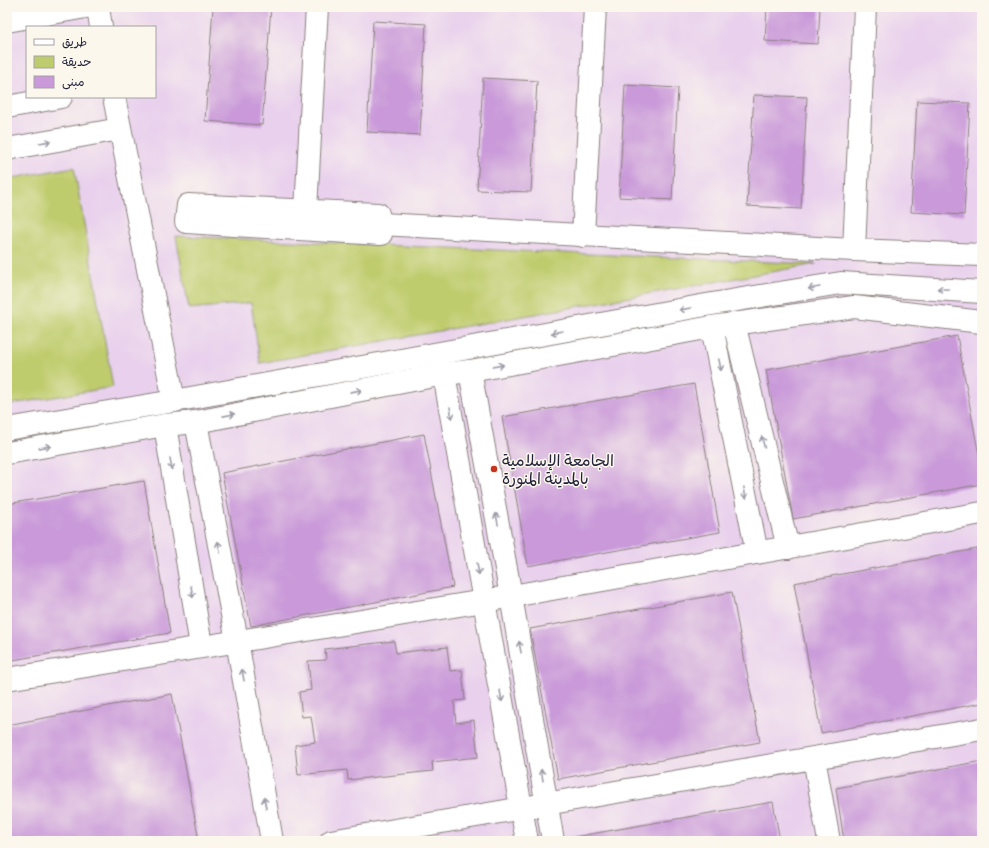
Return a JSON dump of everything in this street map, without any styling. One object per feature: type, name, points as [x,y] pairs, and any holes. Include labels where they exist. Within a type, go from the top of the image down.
[{"type":"street","points":[[7,22],[86,7]]},
{"type":"street","points":[[98,7],[101,26]]},
{"type":"street","points":[[306,210],[317,7]]},
{"type":"street","points":[[583,236],[595,7]]},
{"type":"street","points":[[854,250],[865,7]]},
{"type":"street","points":[[7,107],[56,98]]},
{"type":"street","points":[[114,98],[174,401]]},
{"type":"street","points":[[7,149],[120,129]]},
{"type":"street","points":[[188,205],[378,214],[381,224],[381,234],[186,222],[188,205]]},
{"type":"street","points":[[381,224],[854,250],[982,255]]},
{"type":"street","points":[[7,429],[174,401],[706,305],[841,283],[982,292]]},
{"type":"street","points":[[7,454],[165,426],[196,422],[444,374],[470,371],[734,323],[854,307],[982,322]]},
{"type":"street","points":[[734,323],[788,548]]},
{"type":"street","points":[[712,327],[757,554]]},
{"type":"street","points":[[470,371],[512,596],[546,803],[554,841]]},
{"type":"street","points":[[444,374],[527,841]]},
{"type":"street","points":[[196,422],[237,641],[272,841]]},
{"type":"street","points":[[165,426],[201,646]]},
{"type":"street","points":[[7,679],[201,646],[484,601],[757,554],[982,513]]},
{"type":"street","points":[[331,841],[982,729]]},
{"type":"street","points":[[814,758],[828,841]]},
{"type":"shaded area","name":"الجامعة الإسلامية بالمدينة المنورة","points":[[7,7],[982,7],[982,841],[7,841]]},
{"type":"green space","points":[[74,167],[113,387],[7,405],[7,179]]},
{"type":"green space","points":[[176,236],[816,264],[260,363],[251,303],[189,309]]},
{"type":"building","points":[[213,7],[271,7],[262,125],[205,121]]},
{"type":"building","points":[[767,7],[820,7],[818,44],[765,41]]},
{"type":"building","points":[[373,21],[426,24],[420,135],[367,132]]},
{"type":"building","points":[[483,78],[537,81],[531,192],[477,190]]},
{"type":"building","points":[[625,85],[678,88],[672,200],[619,197]]},
{"type":"building","points":[[754,95],[807,97],[801,209],[747,206]]},
{"type":"building","points":[[917,101],[970,103],[964,215],[911,212]]},
{"type":"building","points":[[957,336],[982,472],[982,484],[793,519],[766,370]]},
{"type":"building","points":[[694,384],[720,532],[528,566],[502,417]]},
{"type":"building","points":[[424,434],[453,587],[251,626],[222,473]]},
{"type":"building","points":[[144,481],[170,633],[7,661],[7,504]]},
{"type":"building","points":[[982,548],[982,703],[821,733],[794,583]]},
{"type":"building","points":[[732,592],[760,742],[558,779],[530,629]]},
{"type":"building","points":[[394,641],[396,653],[447,647],[450,671],[462,670],[465,700],[454,701],[456,723],[474,720],[478,757],[432,762],[433,771],[348,780],[347,770],[298,775],[295,745],[315,742],[311,716],[302,717],[299,692],[311,690],[308,661],[326,660],[325,649]]},
{"type":"building","points":[[172,694],[199,841],[7,841],[7,725]]},
{"type":"building","points":[[982,761],[982,841],[844,841],[836,788]]},
{"type":"building","points":[[773,802],[780,841],[569,841],[568,838]]},
{"type":"place","name":"الجامعة الإسلامية بالمدينة المنورة","points":[[494,469]]}]
